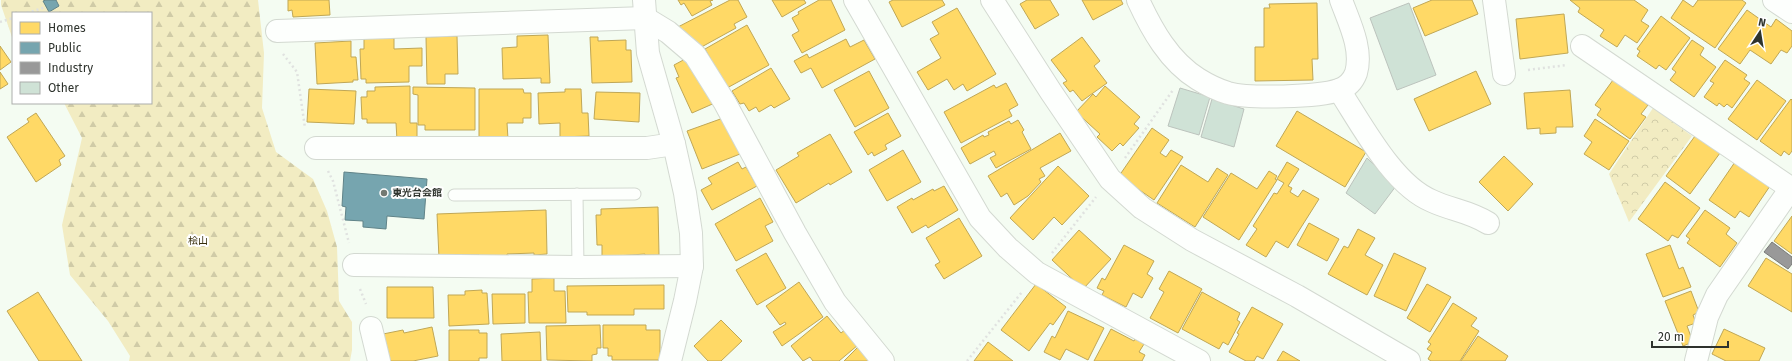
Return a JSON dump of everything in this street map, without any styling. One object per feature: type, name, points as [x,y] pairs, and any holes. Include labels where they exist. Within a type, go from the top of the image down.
[{"type":"street","points":[[855,0],[980,218],[1008,248],[1036,273],[1198,361]]},
{"type":"street","points":[[992,0],[1110,179],[1142,208],[1192,240],[1297,296],[1409,361]]},
{"type":"street","points":[[1138,0],[1150,26],[1170,55],[1197,79],[1228,93],[1255,97],[1311,94],[1339,90],[1350,84],[1356,74],[1358,61],[1354,36],[1341,0]]},
{"type":"street","points":[[1494,0],[1504,74]]},
{"type":"street","points":[[1774,0],[1792,12]]},
{"type":"street","points":[[645,9],[648,52],[674,144],[685,193],[691,233],[692,266],[670,361]]},
{"type":"street","points":[[279,41],[645,9],[668,32],[695,55],[725,103],[795,233],[835,302],[883,361]]},
{"type":"street","points":[[1582,46],[1792,189],[1717,294],[1707,317],[1696,361]]},
{"type":"street","points":[[1339,90],[1382,157],[1407,185],[1431,201],[1475,215],[1488,223]]},
{"type":"street","points":[[316,148],[647,148],[674,144]]},
{"type":"street","points":[[354,265],[578,267],[692,266]]},
{"type":"street","points":[[371,328],[379,361]]},
{"type":"lane","points":[[577,194],[578,267]]},
{"type":"lane","points":[[454,195],[635,194]]},
{"type":"path","points":[[30,12],[46,7]]},
{"type":"path","points":[[0,22],[12,18]]},
{"type":"path","points":[[279,41],[297,72],[305,128],[316,148]]},
{"type":"path","points":[[1504,74],[1579,64],[1582,46]]},
{"type":"path","points":[[967,361],[1110,179],[1188,70]]},
{"type":"path","points":[[333,180],[362,295]]},
{"type":"green space","name":"桧山","points":[[1,0],[258,0],[264,53],[262,108],[276,152],[313,179],[327,211],[337,247],[339,301],[352,322],[352,350],[350,361],[129,361],[130,356],[108,321],[70,275],[62,225],[82,138],[65,104],[152,104],[152,12],[12,12],[12,37],[1,5]]},
{"type":"green space","points":[[1653,108],[1692,136],[1629,222],[1609,174]]},
{"type":"building: Homes","points":[[288,0],[329,0],[330,15],[293,17],[292,10],[288,11]]},
{"type":"building: Homes","points":[[678,0],[713,0],[710,1],[712,5],[692,16],[684,3],[681,5]]},
{"type":"building: Homes","points":[[730,0],[738,0],[747,17],[734,24],[736,28],[696,50],[676,28]]},
{"type":"building: Homes","points":[[772,0],[804,0],[806,3],[782,17]]},
{"type":"building: Homes","points":[[819,0],[831,0],[845,30],[802,53],[792,35],[799,31],[792,18],[799,14],[798,12]]},
{"type":"building: Homes","points":[[893,0],[942,0],[945,5],[902,27],[889,2]]},
{"type":"building: Homes","points":[[1027,0],[1050,0],[1059,15],[1035,29],[1020,4]]},
{"type":"building: Homes","points":[[1082,0],[1121,0],[1123,4],[1093,20]]},
{"type":"building: Homes","points":[[1432,0],[1472,0],[1478,14],[1425,36],[1413,8]]},
{"type":"building: Homes","points":[[1570,0],[1634,0],[1648,10],[1641,21],[1649,26],[1637,43],[1625,35],[1617,47],[1600,36],[1604,30],[1578,12],[1580,8]]},
{"type":"building: Homes","points":[[1683,0],[1693,7],[1698,0],[1742,0],[1746,3],[1715,48],[1671,18]]},
{"type":"building: Homes","points":[[1317,3],[1318,59],[1312,59],[1313,80],[1255,81],[1255,47],[1264,47],[1264,8],[1270,8],[1269,4]]},
{"type":"building: Homes","points":[[957,8],[996,74],[967,91],[963,84],[954,90],[947,79],[928,90],[917,72],[941,58],[930,39],[939,34],[932,22]]},
{"type":"building: Homes","points":[[1747,10],[1771,27],[1776,19],[1792,31],[1792,46],[1787,53],[1781,50],[1771,64],[1750,50],[1740,64],[1718,49]]},
{"type":"building: Homes","points":[[1564,14],[1568,53],[1520,59],[1516,19]]},
{"type":"building: Homes","points":[[1661,16],[1690,38],[1666,70],[1659,65],[1656,69],[1637,56],[1640,51],[1637,49]]},
{"type":"building: Homes","points":[[747,25],[769,65],[727,88],[705,49]]},
{"type":"building: Homes","points":[[548,35],[550,83],[541,83],[541,78],[503,79],[502,48],[517,47],[517,36]]},
{"type":"building: Homes","points":[[457,36],[458,74],[445,74],[445,84],[427,84],[426,37]]},
{"type":"building: Homes","points":[[590,37],[598,37],[598,41],[626,40],[626,50],[631,50],[632,82],[592,83]]},
{"type":"building: Homes","points":[[1082,37],[1100,61],[1094,66],[1107,83],[1082,101],[1073,90],[1070,92],[1063,83],[1067,81],[1051,60]]},
{"type":"building: Homes","points":[[364,38],[394,38],[394,49],[422,48],[422,66],[409,66],[409,82],[366,83],[366,79],[361,79],[360,49],[364,49]]},
{"type":"building: Homes","points":[[846,39],[850,47],[864,40],[875,59],[822,88],[811,68],[801,73],[794,61],[807,54],[809,58]]},
{"type":"building: Homes","points":[[1692,40],[1704,48],[1700,55],[1716,67],[1694,97],[1670,80],[1676,72],[1672,69]]},
{"type":"building: Homes","points":[[351,41],[351,57],[356,57],[358,80],[353,80],[353,82],[317,84],[315,43]]},
{"type":"building: Homes","points":[[0,46],[11,62],[0,70]]},
{"type":"building: Homes","points":[[689,57],[717,102],[692,113],[676,78],[679,77],[674,65]]},
{"type":"building: Homes","points":[[1725,60],[1747,75],[1744,79],[1750,83],[1732,108],[1727,104],[1724,107],[1719,103],[1717,106],[1704,97],[1714,83],[1710,81]]},
{"type":"building: Homes","points":[[771,68],[790,99],[774,108],[771,105],[759,112],[756,107],[749,111],[744,103],[740,104],[732,91]]},
{"type":"building: Homes","points":[[869,71],[889,108],[855,127],[834,90]]},
{"type":"building: Homes","points":[[1476,71],[1491,104],[1429,131],[1414,99]]},
{"type":"building: Homes","points":[[0,72],[8,84],[0,89]]},
{"type":"building: Homes","points":[[1613,80],[1648,105],[1641,114],[1646,117],[1630,139],[1597,115],[1601,109],[1595,105]]},
{"type":"building: Homes","points":[[1757,80],[1786,101],[1757,140],[1728,119]]},
{"type":"building: Homes","points":[[1006,83],[1018,105],[1009,110],[1012,116],[961,143],[944,112],[994,85],[996,88]]},
{"type":"building: Homes","points":[[410,86],[410,123],[417,123],[417,139],[397,140],[396,123],[367,123],[367,119],[362,119],[361,97],[367,97],[367,91],[375,91],[375,87]]},
{"type":"building: Homes","points":[[1105,86],[1140,117],[1134,124],[1139,128],[1123,146],[1120,143],[1112,151],[1097,137],[1100,134],[1076,112],[1093,94],[1096,97]]},
{"type":"building: Homes","points":[[413,87],[475,88],[475,130],[425,130],[425,125],[418,125],[418,95],[413,94]]},
{"type":"building: Homes","points":[[309,89],[356,91],[354,124],[307,122]]},
{"type":"building: Homes","points":[[479,89],[523,89],[524,93],[531,93],[531,118],[523,118],[523,123],[507,123],[508,139],[479,140]]},
{"type":"building: Homes","points":[[565,89],[581,89],[582,113],[588,113],[589,136],[560,137],[560,123],[539,124],[538,93],[565,92]]},
{"type":"building: Homes","points":[[1570,90],[1573,127],[1556,127],[1556,133],[1540,134],[1540,128],[1527,129],[1524,93]]},
{"type":"building: Homes","points":[[596,92],[640,93],[639,122],[594,119]]},
{"type":"building: Homes","points":[[1791,99],[1792,151],[1789,155],[1784,151],[1781,156],[1760,141]]},
{"type":"building: Homes","points":[[1297,111],[1366,152],[1345,187],[1276,146]]},
{"type":"building: Homes","points":[[36,113],[65,156],[59,160],[61,165],[36,182],[7,137],[29,122],[27,119]]},
{"type":"building: Homes","points":[[888,113],[901,136],[885,145],[887,149],[874,156],[872,152],[868,155],[854,132]]},
{"type":"building: Homes","points":[[726,117],[740,154],[702,169],[687,131]]},
{"type":"building: Homes","points":[[1595,119],[1629,141],[1609,170],[1584,154],[1592,142],[1584,136]]},
{"type":"building: Homes","points":[[1018,120],[1024,130],[1022,132],[1031,149],[996,168],[990,158],[996,155],[994,151],[970,164],[961,148],[983,135],[984,137],[989,135],[988,132],[1009,121],[1011,124]]},
{"type":"building: Homes","points":[[1152,128],[1169,140],[1160,153],[1166,157],[1171,150],[1183,157],[1154,200],[1119,176]]},
{"type":"building: Homes","points":[[1060,133],[1071,151],[1040,168],[1045,176],[1039,179],[1041,182],[1028,196],[1014,205],[1007,193],[1001,197],[988,176]]},
{"type":"building: Homes","points":[[830,134],[852,172],[830,185],[829,183],[796,203],[776,170],[799,156],[797,153]]},
{"type":"building: Homes","points":[[1695,136],[1720,153],[1690,194],[1666,176]]},
{"type":"building: Homes","points":[[903,150],[921,182],[887,201],[869,170]]},
{"type":"building: Homes","points":[[1504,156],[1533,184],[1508,211],[1479,182]]},
{"type":"building: Homes","points":[[738,162],[742,169],[746,167],[757,186],[712,210],[701,190],[712,184],[708,178]]},
{"type":"building: Homes","points":[[1287,162],[1299,169],[1288,186],[1292,188],[1290,192],[1298,197],[1303,190],[1319,199],[1288,248],[1276,241],[1266,257],[1246,245],[1257,229],[1253,226],[1274,193],[1277,194],[1284,183],[1277,179]]},
{"type":"building: Homes","points":[[1735,162],[1770,186],[1749,217],[1740,211],[1735,218],[1709,200]]},
{"type":"building: Homes","points":[[1181,165],[1208,182],[1217,168],[1228,175],[1195,227],[1157,203]]},
{"type":"building: Homes","points":[[1058,166],[1089,196],[1062,225],[1054,217],[1033,240],[1010,218]]},
{"type":"building: Homes","points":[[1269,171],[1277,176],[1275,179],[1277,180],[1239,240],[1203,217],[1231,173],[1257,189]]},
{"type":"building: Homes","points":[[1665,182],[1700,208],[1678,238],[1672,235],[1668,241],[1638,219]]},
{"type":"building: Homes","points":[[944,186],[958,210],[928,228],[926,225],[912,233],[897,207],[912,198],[913,200],[933,189],[934,191]]},
{"type":"building: Homes","points":[[760,198],[773,222],[765,226],[773,241],[736,261],[715,224]]},
{"type":"building: Homes","points":[[658,207],[659,255],[645,254],[602,257],[602,245],[597,245],[596,215],[601,215],[601,209]]},
{"type":"building: Homes","points":[[546,210],[547,254],[507,254],[507,256],[480,257],[479,255],[454,255],[439,258],[437,214]]},
{"type":"building: Homes","points":[[1705,210],[1730,228],[1726,234],[1737,243],[1720,267],[1687,243],[1690,239],[1686,236]]},
{"type":"building: Homes","points":[[1792,216],[1792,254],[1774,241]]},
{"type":"building: Homes","points":[[959,218],[982,256],[944,279],[935,265],[940,262],[926,238]]},
{"type":"building: Homes","points":[[1309,223],[1339,239],[1327,261],[1297,245]]},
{"type":"building: Homes","points":[[1358,229],[1375,238],[1365,255],[1383,265],[1367,295],[1328,274],[1344,246],[1348,248]]},
{"type":"building: Homes","points":[[1079,230],[1111,259],[1083,289],[1052,260]]},
{"type":"building: Homes","points":[[1124,245],[1154,261],[1147,274],[1153,278],[1142,298],[1133,293],[1126,307],[1102,295],[1104,291],[1097,288],[1102,278],[1105,280]]},
{"type":"building: Homes","points":[[1670,245],[1679,269],[1683,267],[1691,287],[1663,297],[1646,254]]},
{"type":"building: Homes","points":[[766,253],[786,288],[757,305],[736,270]]},
{"type":"building: Homes","points":[[1394,253],[1426,268],[1406,311],[1374,296]]},
{"type":"building: Homes","points":[[1766,258],[1792,274],[1792,312],[1748,286]]},
{"type":"building: Homes","points":[[1169,271],[1202,289],[1178,333],[1150,318],[1164,292],[1159,289]]},
{"type":"building: Homes","points":[[554,278],[554,291],[565,291],[566,323],[529,323],[528,292],[532,292],[532,279]]},
{"type":"building: Homes","points":[[799,282],[823,317],[782,346],[773,332],[786,324],[785,322],[780,325],[766,306]]},
{"type":"building: Homes","points":[[1036,284],[1066,307],[1053,325],[1050,323],[1029,351],[1001,330]]},
{"type":"building: Homes","points":[[1427,284],[1451,297],[1430,332],[1407,318]]},
{"type":"building: Homes","points":[[664,285],[664,309],[634,309],[634,315],[587,315],[587,312],[568,312],[567,286]]},
{"type":"building: Homes","points":[[387,287],[433,287],[434,318],[387,318]]},
{"type":"building: Homes","points":[[482,290],[482,293],[487,293],[489,324],[449,326],[448,295],[465,295],[465,291]]},
{"type":"building: Homes","points":[[1691,291],[1699,312],[1693,315],[1696,323],[1687,326],[1693,342],[1683,346],[1665,301]]},
{"type":"building: Homes","points":[[38,292],[82,361],[39,361],[7,311]]},
{"type":"building: Homes","points":[[1202,292],[1240,313],[1237,320],[1240,322],[1228,345],[1223,342],[1219,349],[1182,329]]},
{"type":"building: Homes","points":[[492,294],[525,294],[525,323],[493,324]]},
{"type":"building: Homes","points":[[1453,303],[1477,318],[1471,326],[1479,331],[1460,361],[1431,361],[1428,359],[1432,352],[1427,349],[1431,344],[1428,342]]},
{"type":"building: Homes","points":[[1252,307],[1283,324],[1263,359],[1257,356],[1254,361],[1246,361],[1229,352],[1239,334],[1237,333]]},
{"type":"building: Homes","points":[[1068,311],[1104,328],[1088,360],[1066,349],[1060,360],[1044,352],[1052,336],[1055,338]]},
{"type":"building: Homes","points":[[827,316],[841,333],[846,329],[858,345],[839,361],[813,361],[810,357],[803,361],[791,346]]},
{"type":"building: Homes","points":[[721,320],[742,341],[721,361],[708,361],[694,346]]},
{"type":"building: Homes","points":[[600,325],[601,348],[597,348],[597,354],[592,355],[592,361],[547,360],[546,326]]},
{"type":"building: Homes","points":[[603,325],[646,325],[646,330],[660,330],[660,360],[612,360],[612,356],[608,356],[608,348],[603,348]]},
{"type":"building: Homes","points":[[432,327],[438,356],[413,361],[389,361],[383,334],[403,330],[404,333]]},
{"type":"building: Homes","points":[[1111,329],[1134,341],[1135,339],[1144,344],[1139,352],[1145,355],[1142,361],[1094,361]]},
{"type":"building: Homes","points":[[1724,329],[1765,348],[1759,361],[1726,361],[1712,354]]},
{"type":"building: Homes","points":[[449,330],[479,330],[479,333],[487,333],[487,358],[479,358],[479,361],[449,361]]},
{"type":"building: Homes","points":[[540,332],[541,361],[502,361],[501,334]]},
{"type":"building: Homes","points":[[1478,336],[1508,356],[1505,361],[1461,361]]},
{"type":"building: Homes","points":[[988,342],[1013,361],[974,361]]},
{"type":"building: Homes","points":[[860,345],[876,361],[844,361]]},
{"type":"building: Homes","points":[[1283,351],[1300,361],[1277,361]]},
{"type":"building: Public","points":[[56,0],[59,6],[49,12],[43,1]]},
{"type":"building: Public","name":"東光台会館","points":[[344,172],[427,179],[424,219],[387,216],[386,229],[363,227],[363,221],[345,220],[346,207],[342,206]]},
{"type":"building: Industry","points":[[1772,242],[1792,257],[1792,264],[1788,269],[1764,252]]},
{"type":"building: Other","points":[[1409,3],[1436,75],[1397,90],[1370,18]]},
{"type":"building: Other","points":[[1180,88],[1210,97],[1199,135],[1168,126]]},
{"type":"building: Other","points":[[1212,99],[1244,109],[1234,147],[1201,137]]},
{"type":"building: Other","points":[[1367,158],[1396,186],[1375,214],[1346,193]]},
{"type":"place","name":"東光台会館","points":[[384,193]]}]
